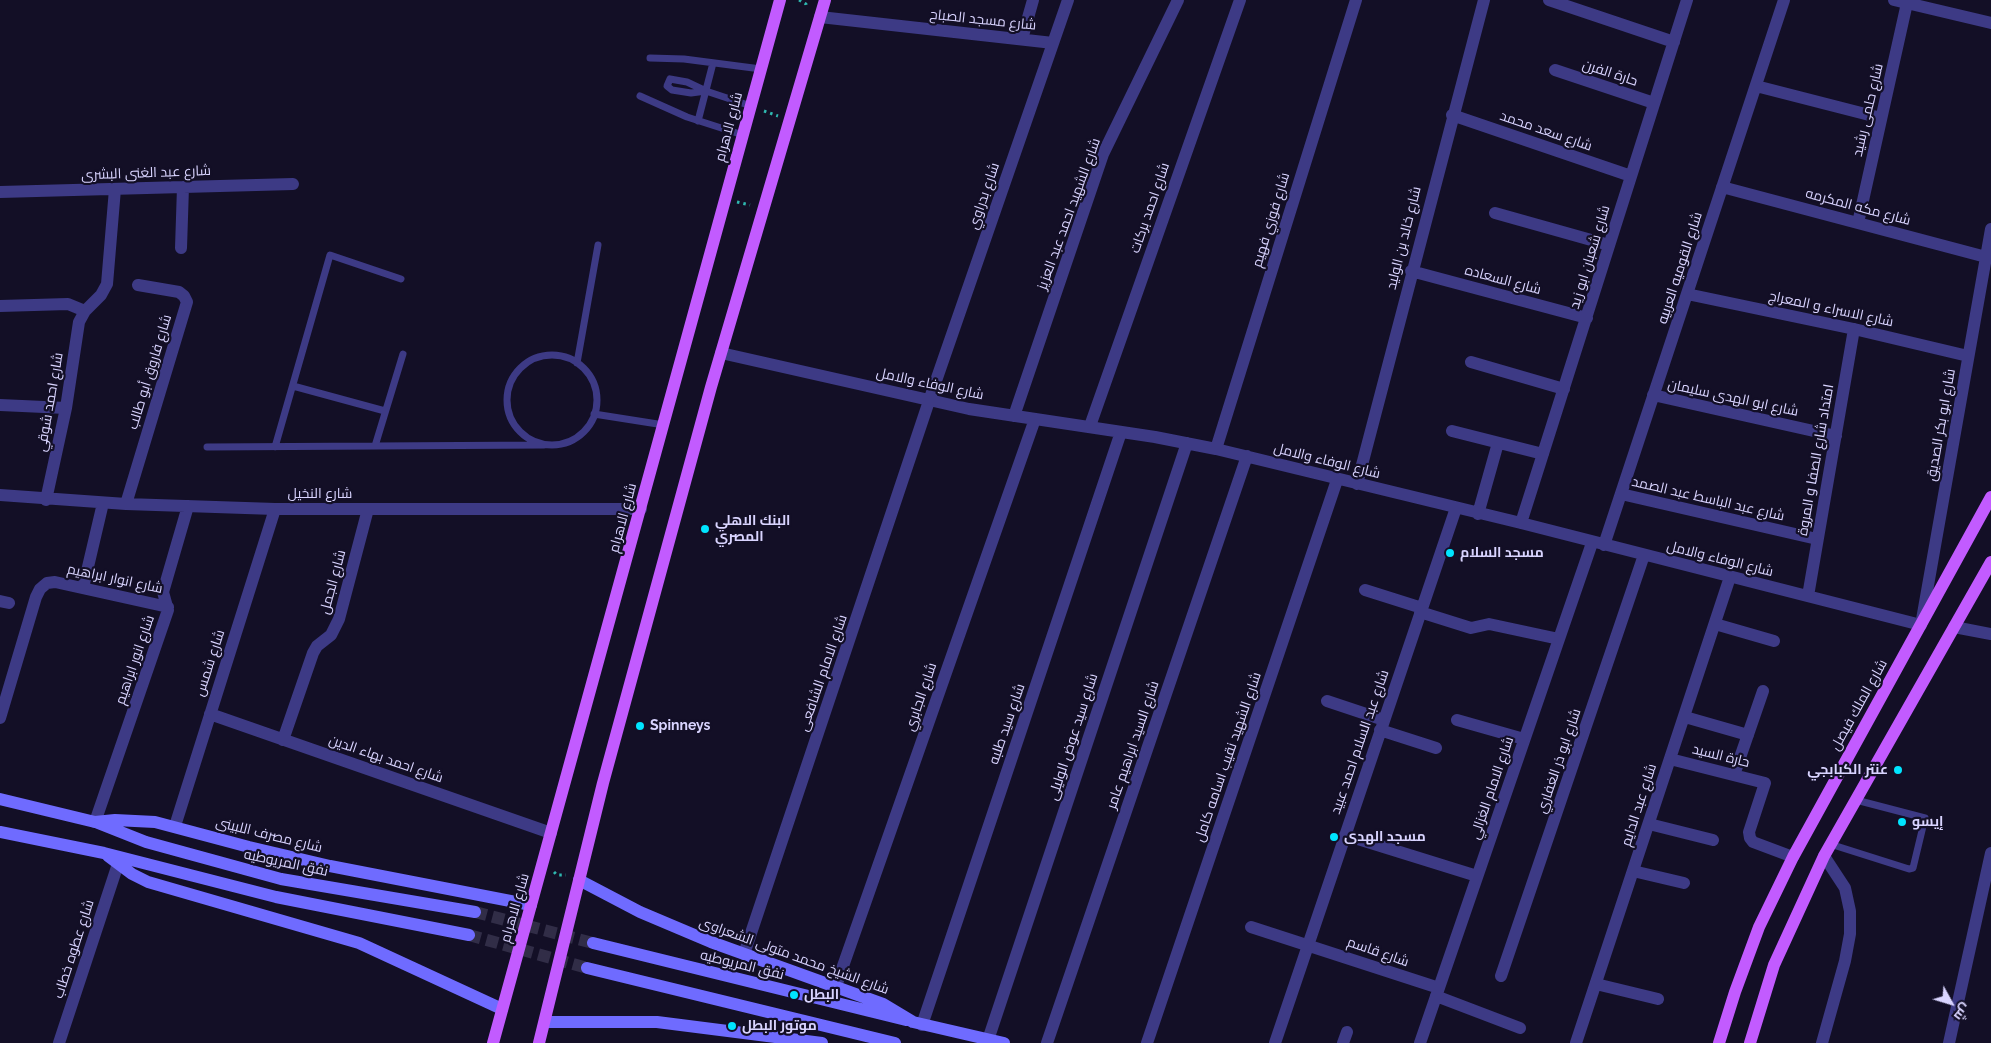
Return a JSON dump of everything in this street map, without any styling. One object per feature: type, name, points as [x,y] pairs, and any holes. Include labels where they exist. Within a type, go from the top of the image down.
[{"type":"main road","name":"شارع الاهرام","points":[[493,1043],[780,0]]},
{"type":"main road","points":[[539,1043],[603,783],[721,353],[825,0]]},
{"type":"main road","name":"شارع الملك فيصل","points":[[1719,1043],[1759,927],[1793,858],[1991,497]]},
{"type":"main road","points":[[1750,1043],[1774,965],[1830,844],[1991,562]]},
{"type":"main road","name":"شارع مصرف اللبينى","points":[[0,799],[95,822],[135,820],[175,826],[249,847],[330,866],[531,905]]},
{"type":"main road","name":"نفق المريوطيه","points":[[95,822],[146,842],[281,880],[475,912]]},
{"type":"main road","points":[[0,832],[104,853],[276,897],[469,935]]},
{"type":"main road","points":[[104,853],[148,882],[359,943],[502,1009]]},
{"type":"main road","name":"شارع الشيخ محمد متولى الشعراوى","points":[[579,880],[640,912],[744,954],[891,1007],[918,1024],[1004,1043]]},
{"type":"main road","name":"نفق المريوطيه","points":[[593,943],[918,1024]]},
{"type":"main road","points":[[587,968],[895,1043]]},
{"type":"main road","points":[[545,1022],[657,1022],[822,1043]]},
{"type":"street","points":[[1022,39],[1033,0]]},
{"type":"street","name":"شارع بدراوي","points":[[929,401],[1068,0]]},
{"type":"street","name":"شارع الشهيد احمد عبد العزيز","points":[[1014,416],[1104,154],[1178,0]]},
{"type":"street","name":"شارع احمد بركات","points":[[1090,426],[1240,0]]},
{"type":"street","name":"شارع فوزي فهيم","points":[[1216,449],[1356,0]]},
{"type":"street","name":"شارع خالد بن الوليد","points":[[1357,484],[1411,271],[1484,0]]},
{"type":"street","points":[[1549,0],[1674,42]]},
{"type":"street","name":"شارع شعبان ابو زيد","points":[[1521,524],[1687,0]]},
{"type":"street","name":"شارع القوميه العربيه","points":[[1598,544],[1621,494],[1784,0]]},
{"type":"street","points":[[1900,2],[1991,22]]},
{"type":"street","name":"شارع حلمى رشيد","points":[[1858,223],[1881,118],[1900,2]]},
{"type":"street","name":"شارع مسجد الصباح","points":[[820,17],[1053,43]]},
{"type":"street","name":"حارة الفرن","points":[[1555,70],[1654,103]]},
{"type":"street","points":[[1756,86],[1881,118]]},
{"type":"street","name":"شارع سعد محمد","points":[[1452,115],[1631,176]]},
{"type":"street","name":"شارع عبد الغنى البشرى","points":[[0,192],[293,184]]},
{"type":"street","name":"شارع مكه المكرمه","points":[[1722,186],[1986,257]]},
{"type":"street","points":[[180,248],[183,187]]},
{"type":"street","points":[[0,306],[68,304],[85,311],[101,295],[107,284],[115,189]]},
{"type":"street","points":[[1495,213],[1610,245]]},
{"type":"street","name":"شارع ابو بكر الصديق","points":[[1921,625],[1991,229]]},
{"type":"street","name":"شارع السعاده","points":[[1411,271],[1587,318]]},
{"type":"street","name":"شارع فاروق أبو طالب","points":[[126,504],[187,302],[179,292],[138,285]]},
{"type":"street","name":"شارع الاسراء و المعراج","points":[[1687,294],[1854,329],[1968,356]]},
{"type":"street","name":"شارع احمد شوقي","points":[[46,500],[66,408],[78,328],[85,311]]},
{"type":"street","name":"امتداد شارع الصفا و المروة","points":[[1808,596],[1854,329]]},
{"type":"street","name":"شارع الوفاء والامل","points":[[721,353],[929,401],[1014,416],[1090,426],[1187,443],[1247,456],[1921,625]]},
{"type":"street","points":[[1471,362],[1564,389]]},
{"type":"street","name":"شارع ابو الهدى سليمان","points":[[1653,396],[1836,436]]},
{"type":"street","name":"شارع الامام الشافعى","points":[[744,954],[929,401]]},
{"type":"street","points":[[0,406],[66,408]]},
{"type":"street","name":"شارع الجابري","points":[[836,986],[1035,419]]},
{"type":"street","points":[[1452,431],[1543,454]]},
{"type":"street","name":"شارع سيد طلبه","points":[[918,1024],[1121,432]]},
{"type":"street","name":"شارع سيد عوض الوليلى","points":[[988,1040],[1187,443]]},
{"type":"street","points":[[1478,514],[1498,443]]},
{"type":"street","name":"شارع السيد ابراهيم عامر","points":[[1047,1043],[1247,456]]},
{"type":"street","name":"شارع الشهيد نقيب اسامه كامل","points":[[1147,1043],[1337,480]]},
{"type":"street","name":"شارع عبد الباسط عبد الصمد","points":[[1621,494],[1818,539]]},
{"type":"street","name":"شارع النخيل","points":[[0,496],[126,504],[275,509],[641,508]]},
{"type":"street","points":[[83,588],[104,502]]},
{"type":"street","name":"شارع انور ابراهيم","points":[[95,822],[168,606],[163,592],[188,506]]},
{"type":"street","name":"شارع عبد السلام احمد عبيد","points":[[1275,1043],[1456,508]]},
{"type":"street","name":"شارع شمس","points":[[175,826],[275,509]]},
{"type":"street","name":"شارع الجمل","points":[[283,740],[313,652],[331,635],[339,619],[368,509]]},
{"type":"street","name":"شارع الامام الغزالي","points":[[1420,1043],[1559,639],[1598,544]]},
{"type":"street","name":"شارع ابو ذر الغفاري","points":[[1501,976],[1644,555]]},
{"type":"street","name":"شارع عبد الدايم","points":[[1576,1043],[1730,577]]},
{"type":"street","name":"شارع انوار ابراهيم","points":[[0,718],[36,597],[40,589],[47,583],[55,582],[168,606]]},
{"type":"street","points":[[1365,590],[1471,628],[1488,624],[1559,639]]},
{"type":"street","points":[[1715,624],[1774,641]]},
{"type":"street","points":[[1954,627],[1991,634]]},
{"type":"street","points":[[1734,775],[1763,691]]},
{"type":"street","points":[[1326,701],[1436,748]]},
{"type":"street","name":"شارع احمد بهاء الدين","points":[[210,714],[552,833]]},
{"type":"street","points":[[1685,717],[1748,735]]},
{"type":"street","points":[[1457,720],[1524,739]]},
{"type":"street","name":"حارة السيد","points":[[1670,759],[1765,783],[1749,832],[1750,838],[1753,842],[1793,858]]},
{"type":"street","points":[[1648,824],[1713,840]]},
{"type":"street","points":[[1345,835],[1477,876]]},
{"type":"street","points":[[1949,1043],[1991,853]]},
{"type":"street","points":[[1822,1043],[1850,934],[1850,910],[1845,888],[1824,856]]},
{"type":"street","name":"شارع عطوه خطاب","points":[[59,1043],[118,864]]},
{"type":"street","points":[[1633,871],[1684,884]]},
{"type":"street","name":"شارع قاسم","points":[[1251,927],[1308,944],[1438,992],[1520,1028]]},
{"type":"street","points":[[1596,984],[1658,999]]},
{"type":"lane","points":[[650,58],[761,69]]},
{"type":"lane","points":[[698,121],[713,63]]},
{"type":"lane","points":[[706,91],[691,93],[672,90],[667,84],[670,79],[680,80],[750,106]]},
{"type":"lane","points":[[640,96],[698,121],[743,135]]},
{"type":"lane","points":[[578,363],[598,244]]},
{"type":"lane","points":[[275,447],[330,255],[401,278]]},
{"type":"lane","points":[[375,446],[403,354]]},
{"type":"lane","points":[[207,447],[544,445],[566,442],[583,432],[594,414],[596,395],[590,377],[578,363],[556,355],[544,355],[523,365],[510,384],[507,406],[510,418],[524,436],[544,445]]},
{"type":"lane","points":[[292,386],[385,411]]},
{"type":"lane","points":[[594,414],[664,425]]},
{"type":"lane","points":[[1830,844],[1909,869],[1912,868],[1925,818],[1856,800]]},
{"type":"path","points":[[750,106],[790,120]]},
{"type":"path","points":[[733,201],[751,206]]},
{"type":"tunnel","points":[[475,912],[593,943]]},
{"type":"tunnel","points":[[469,935],[587,968]]},
{"type":"place","name":"البنك الاهلي المصري","points":[[705,529]]},
{"type":"place","name":"مسجد السلام","points":[[1450,553]]},
{"type":"place","name":"Spinneys","points":[[640,726]]},
{"type":"place","name":"عنتر الكبابجي","points":[[1898,770]]},
{"type":"place","name":"إيسو","points":[[1902,822]]},
{"type":"place","name":"مسجد الهدى","points":[[1334,837]]},
{"type":"place","name":"البطل","points":[[794,995]]},
{"type":"place","name":"موتور البطل","points":[[732,1026]]}]
